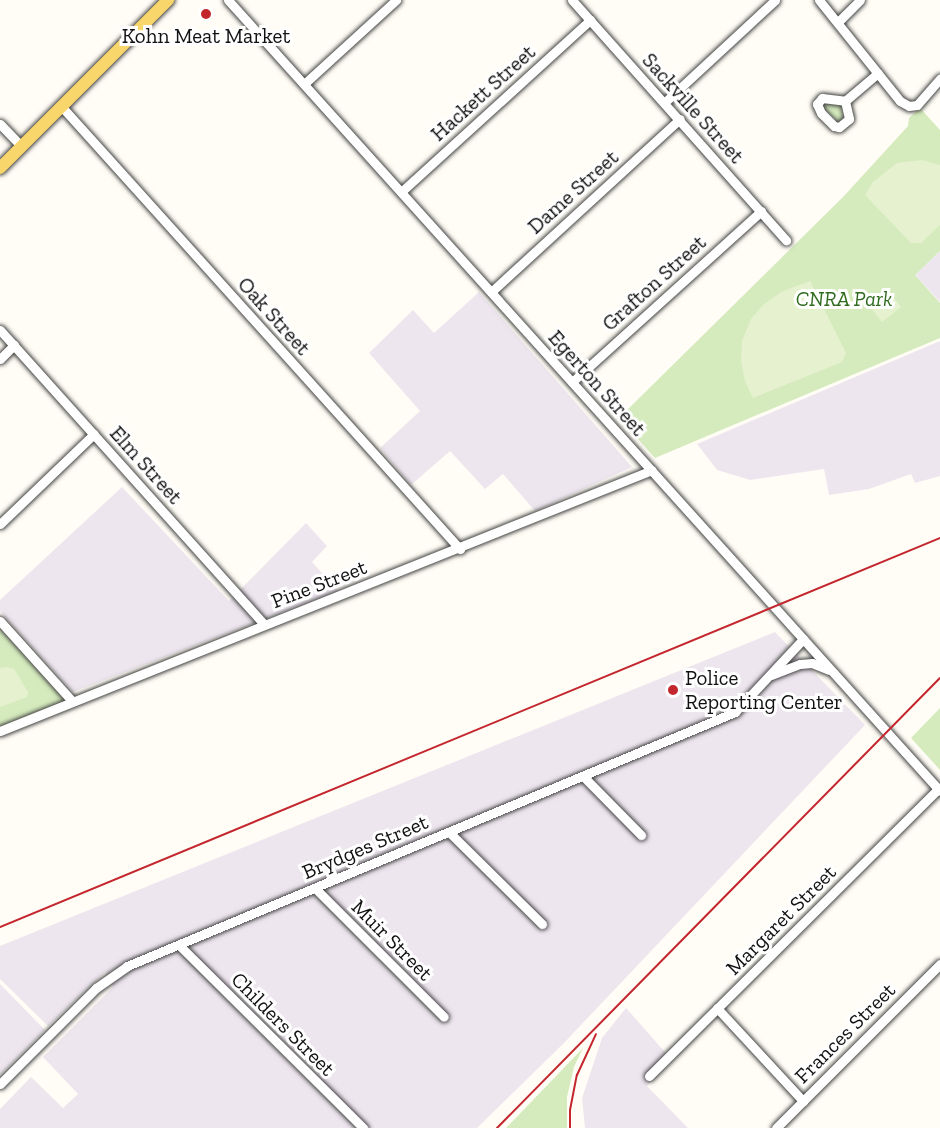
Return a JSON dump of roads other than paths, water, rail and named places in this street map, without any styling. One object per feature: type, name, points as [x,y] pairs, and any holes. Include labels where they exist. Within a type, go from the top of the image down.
[{"type":"main road","points":[[0,168],[168,0]]},
{"type":"street","name":"Egerton Street","points":[[228,0],[939,790]]},
{"type":"street","points":[[304,84],[396,0]]},
{"type":"street","name":"Sackville Street","points":[[572,0],[786,240]]},
{"type":"street","points":[[665,102],[775,0]]},
{"type":"street","points":[[819,0],[900,100],[909,105],[917,105],[940,79]]},
{"type":"street","points":[[837,22],[860,0]]},
{"type":"street","name":"Hackett Street","points":[[400,192],[590,20]]},
{"type":"street","points":[[845,101],[878,73]]},
{"type":"street","name":"Oak Street","points":[[62,107],[460,549]]},
{"type":"street","name":"Dame Street","points":[[491,292],[680,119]]},
{"type":"street","points":[[0,124],[21,146]]},
{"type":"street","name":"Grafton Street","points":[[572,382],[761,212]]},
{"type":"street","name":"Elm Street","points":[[0,330],[264,624]]},
{"type":"street","points":[[0,359],[14,345]]},
{"type":"street","points":[[0,524],[94,434]]},
{"type":"street","name":"Pine Street","points":[[0,731],[264,624],[460,549],[652,470]]},
{"type":"street","points":[[0,621],[72,701]]},
{"type":"street","name":"Brydges Street","points":[[0,1084],[96,988],[127,966],[735,712],[803,639]]},
{"type":"street","points":[[766,677],[800,664],[812,663],[831,671]]},
{"type":"street","points":[[583,776],[641,835]]},
{"type":"street","name":"Margaret Street","points":[[649,1076],[939,790]]},
{"type":"street","points":[[449,832],[542,924]]},
{"type":"street","name":"Muir Street","points":[[315,888],[444,1017]]},
{"type":"street","name":"Childers Street","points":[[179,945],[363,1128]]},
{"type":"street","name":"Frances Street","points":[[776,1128],[940,964]]},
{"type":"street","points":[[717,1008],[803,1101]]},
{"type":"railway","points":[[0,927],[940,538]]},
{"type":"railway","points":[[497,1128],[940,678]]},
{"type":"railway","points":[[570,1128],[570,1110],[577,1075],[596,1034]]},
{"type":"place","name":"Kohn Meat Market","points":[[206,14]]},
{"type":"place","name":"Police Reporting Center","points":[[673,690]]},
{"type":"park label","name":"CNRA Park","points":[[844,299]]}]
